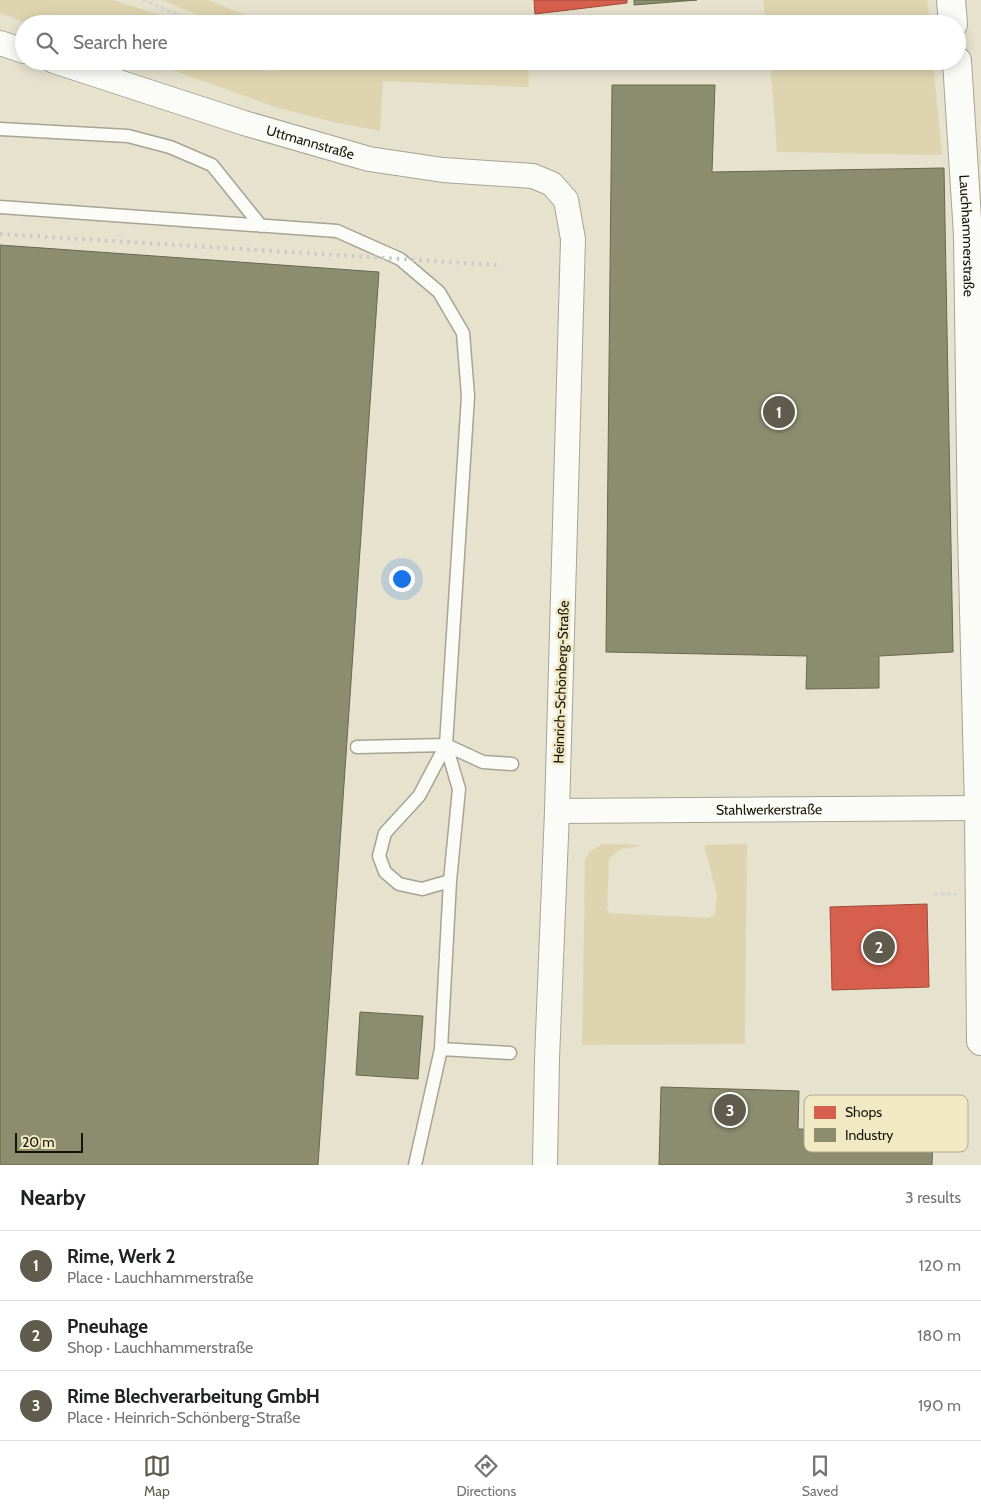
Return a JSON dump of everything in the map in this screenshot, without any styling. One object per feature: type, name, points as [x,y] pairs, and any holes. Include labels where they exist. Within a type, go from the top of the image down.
[{"type":"main road","points":[[951,0],[952,15]]},
{"type":"main road","name":"Lauchhammerstraße","points":[[958,70],[973,160],[968,235],[972,531],[980,808],[981,1041]]},
{"type":"street","points":[[0,43],[15,48]]},
{"type":"street","name":"Uttmannstraße","points":[[82,70],[244,123],[369,158],[443,170],[533,176],[552,184],[566,200]]},
{"type":"street","name":"Heinrich-Schönberg-Straße","points":[[545,1165],[573,239],[566,200]]},
{"type":"street","name":"Stahlwerkerstraße","points":[[557,812],[980,808]]},
{"type":"lane","points":[[0,128],[128,136],[170,147],[212,165],[262,226]]},
{"type":"lane","points":[[0,207],[337,231],[400,259],[439,292],[463,333],[468,396],[446,745],[459,789],[450,881],[441,1049],[415,1165]]},
{"type":"lane","points":[[446,745],[419,796],[385,833],[379,856],[385,872],[399,884],[422,890],[450,881]]},
{"type":"lane","points":[[357,747],[446,745],[482,762],[512,764]]},
{"type":"lane","points":[[441,1049],[510,1053]]},
{"type":"path","points":[[144,0],[180,15]]},
{"type":"shaded area","points":[[0,0],[113,0],[161,15],[15,15],[15,19],[0,13]]},
{"type":"shaded area","points":[[162,0],[208,0],[246,15],[199,15]]},
{"type":"shaded area","points":[[763,0],[927,0],[929,15],[765,15]]},
{"type":"shaded area","points":[[172,70],[528,70],[529,87],[383,81],[380,131],[333,122],[278,108]]},
{"type":"shaded area","points":[[771,70],[934,70],[942,155],[777,152]]},
{"type":"shaded area","points":[[602,844],[643,845],[619,850],[609,859],[607,909],[610,913],[709,918],[715,914],[717,895],[704,845],[747,844],[745,1044],[582,1045],[585,860],[589,852]]},
{"type":"building: Shops","points":[[534,0],[627,0],[627,3],[535,14]]},
{"type":"building: Shops","points":[[927,904],[929,987],[832,990],[830,907]]},
{"type":"building: Industry","points":[[634,0],[697,0],[634,5]]},
{"type":"building: Industry","points":[[612,85],[715,85],[712,172],[944,168],[953,652],[879,656],[879,688],[806,689],[807,656],[606,652]]},
{"type":"building: Industry","points":[[0,245],[379,272],[318,1165],[0,1165]]},
{"type":"building: Industry","points":[[360,1012],[423,1016],[418,1079],[356,1075]]},
{"type":"building: Industry","points":[[661,1087],[799,1091],[798,1129],[804,1129],[804,1152],[932,1152],[932,1165],[659,1165]]},
{"type":"railway","points":[[0,234],[497,265]]},
{"type":"place","name":"Rime, Werk 2","points":[[779,412]]},
{"type":"place","name":"Pneuhage","points":[[879,947]]},
{"type":"place","name":"Rime Blechverarbeitung GmbH","points":[[730,1110]]}]
